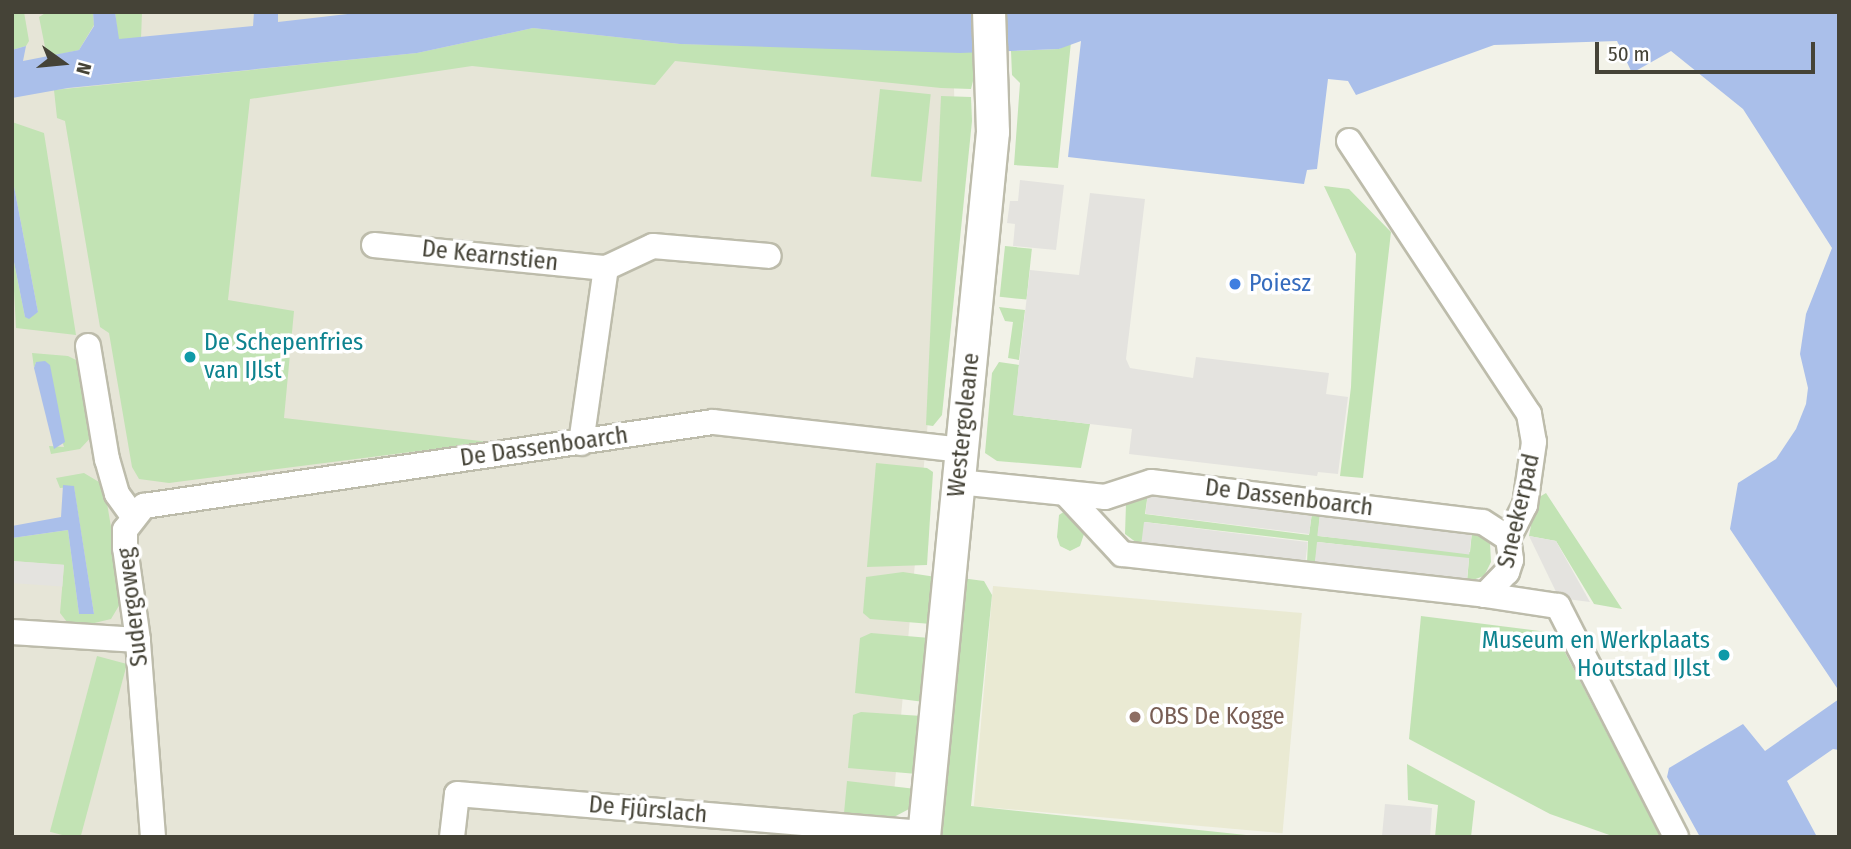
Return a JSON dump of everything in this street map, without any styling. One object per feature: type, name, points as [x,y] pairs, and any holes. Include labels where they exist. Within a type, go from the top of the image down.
[{"type":"street","name":"Westergoleane","points":[[924,835],[993,132],[989,12]]},
{"type":"street","name":"Sneekerpad","points":[[1349,141],[1529,414],[1534,442],[1525,505],[1508,538],[1511,561],[1507,572],[1485,595]]},
{"type":"street","name":"De Kearnstien","points":[[374,245],[606,268]]},
{"type":"street","points":[[581,443],[606,268],[653,246],[769,256]]},
{"type":"street","name":"Sudergoweg","points":[[88,346],[110,471],[117,494],[133,516],[125,530],[125,548],[138,639],[153,837]]},
{"type":"street","name":"De Dassenboarch","points":[[133,516],[158,502],[713,422],[961,450]]},
{"type":"street","name":"De Dassenboarch","points":[[958,482],[1104,498],[1151,482],[1483,522],[1508,538]]},
{"type":"street","points":[[1066,494],[1122,554],[1485,595]]},
{"type":"street","name":"Sneekerpad","points":[[1485,595],[1558,606],[1676,837]]},
{"type":"street","points":[[12,632],[138,639]]},
{"type":"street","name":"De Fjûrslach","points":[[452,837],[457,794],[924,835]]},
{"type":"shaded area","points":[[12,12],[952,12],[955,125],[890,837],[12,837]]},
{"type":"shaded area","points":[[1020,180],[1064,185],[1056,250],[1013,246],[1015,224],[1007,223],[1010,201],[1018,201]]},
{"type":"shaded area","points":[[1090,193],[1145,199],[1126,359],[1130,368],[1193,378],[1196,357],[1329,373],[1326,394],[1348,397],[1338,474],[1318,472],[1317,476],[1129,454],[1132,429],[1013,415],[1030,270],[1079,275]]},
{"type":"shaded area","points":[[1148,493],[1312,513],[1309,534],[1145,514]]},
{"type":"shaded area","points":[[1320,514],[1472,533],[1469,554],[1317,536]]},
{"type":"shaded area","points":[[1144,522],[1308,542],[1305,563],[1141,543]]},
{"type":"shaded area","points":[[1529,536],[1556,541],[1590,602],[1559,598]]},
{"type":"shaded area","points":[[1317,542],[1469,558],[1467,580],[1315,564]]},
{"type":"shaded area","points":[[12,561],[64,565],[62,587],[12,583]]},
{"type":"shaded area","name":"OBS De Kogge","points":[[993,586],[1302,613],[1283,833],[974,806]]},
{"type":"shaded area","points":[[1385,804],[1432,808],[1430,837],[1358,837],[1382,836]]},
{"type":"green space","points":[[12,12],[24,12],[29,41],[26,46],[12,50]]},
{"type":"green space","points":[[47,12],[93,12],[94,25],[79,50],[47,57],[39,17]]},
{"type":"green space","points":[[115,12],[142,12],[141,39],[118,39]]},
{"type":"green space","points":[[533,28],[680,44],[975,51],[975,73],[971,89],[941,88],[675,61],[655,85],[472,66],[250,99],[228,300],[294,311],[284,418],[489,442],[169,483],[139,479],[132,467],[109,333],[100,327],[65,121],[57,118],[54,90],[417,53]]},
{"type":"green space","points":[[1071,42],[1058,168],[1014,165],[1020,83],[1012,75],[1011,51],[1059,49]]},
{"type":"green space","points":[[880,89],[931,94],[922,182],[871,177]]},
{"type":"green space","points":[[941,96],[971,97],[972,121],[942,415],[933,426],[926,425]]},
{"type":"green space","points":[[12,122],[44,133],[76,335],[16,328],[12,252],[25,317],[38,312],[12,176]]},
{"type":"green space","points":[[1324,186],[1349,189],[1391,232],[1363,478],[1340,476],[1351,387],[1356,254]]},
{"type":"green space","points":[[1005,246],[1032,249],[1027,300],[1000,297]]},
{"type":"green space","points":[[999,307],[1025,310],[1019,360],[1008,358],[1013,322],[1005,321]]},
{"type":"green space","points":[[32,353],[68,356],[84,364],[94,434],[80,449],[51,454],[49,446],[64,447],[36,362],[34,368]]},
{"type":"green space","points":[[999,362],[1019,365],[1014,415],[1090,424],[1081,468],[997,461],[985,453],[992,373]]},
{"type":"green space","points":[[876,463],[927,468],[933,472],[927,565],[867,567]]},
{"type":"green space","points":[[84,473],[104,485],[123,599],[111,619],[82,626],[67,622],[60,613],[64,565],[12,561],[12,538],[68,530],[79,614],[94,614],[74,487],[60,488],[56,478]]},
{"type":"green space","points":[[1148,493],[1145,514],[1309,535],[1312,513],[1320,514],[1318,536],[1470,552],[1472,532],[1477,531],[1490,543],[1491,562],[1484,576],[1467,582],[1469,559],[1318,542],[1315,564],[1307,563],[1308,541],[1145,522],[1143,543],[1137,543],[1125,534],[1126,504]]},
{"type":"green space","points":[[1546,493],[1622,609],[1594,604],[1556,541],[1529,536],[1536,499]]},
{"type":"green space","points":[[1065,511],[1085,531],[1080,546],[1070,551],[1060,546],[1057,537],[1059,515]]},
{"type":"green space","points":[[903,572],[936,577],[931,624],[870,619],[863,613],[866,577]]},
{"type":"green space","points":[[961,578],[984,581],[992,595],[971,806],[1265,837],[937,837]]},
{"type":"green space","points":[[1421,616],[1555,633],[1661,837],[1615,837],[1550,814],[1409,739]]},
{"type":"green space","points":[[871,633],[930,638],[924,702],[855,693],[860,638]]},
{"type":"green space","points":[[97,656],[127,664],[81,837],[50,832]]},
{"type":"green space","points":[[861,712],[922,716],[917,774],[848,768],[853,715]]},
{"type":"green space","points":[[1407,764],[1475,801],[1471,837],[1435,837],[1438,805],[1408,800]]},
{"type":"green space","points":[[847,781],[916,789],[909,809],[894,817],[844,813]]},
{"type":"water","points":[[93,12],[115,12],[119,39],[253,26],[254,12],[278,12],[278,22],[365,12],[1839,12],[1839,691],[1730,529],[1738,483],[1776,459],[1796,429],[1806,404],[1808,388],[1800,354],[1806,314],[1832,248],[1743,109],[1671,51],[1632,73],[1617,41],[1494,45],[1356,95],[1348,81],[1328,79],[1317,169],[1307,170],[1304,184],[1068,157],[1081,41],[1059,49],[960,53],[680,44],[533,28],[417,53],[68,88],[12,98],[12,50],[26,46],[23,61],[79,50],[94,26]]},
{"type":"water","points":[[12,176],[38,312],[29,319],[25,317],[12,252]]},
{"type":"water","points":[[45,361],[50,365],[65,442],[54,449],[34,368],[36,362]]},
{"type":"water","points":[[63,485],[74,486],[94,614],[79,614],[68,530],[12,538],[12,526],[61,517]]},
{"type":"water","points":[[1839,699],[1839,750],[1833,749],[1787,781],[1816,835],[1700,837],[1667,777],[1669,768],[1743,724],[1765,751]]},
{"type":"place","name":"Poiesz","points":[[1235,284]]},
{"type":"place","name":"De Schepenfries van IJlst","points":[[190,357]]},
{"type":"place","name":"Museum en Werkplaats Houtstad IJlst","points":[[1724,655]]},
{"type":"place","name":"OBS De Kogge","points":[[1135,717]]}]
